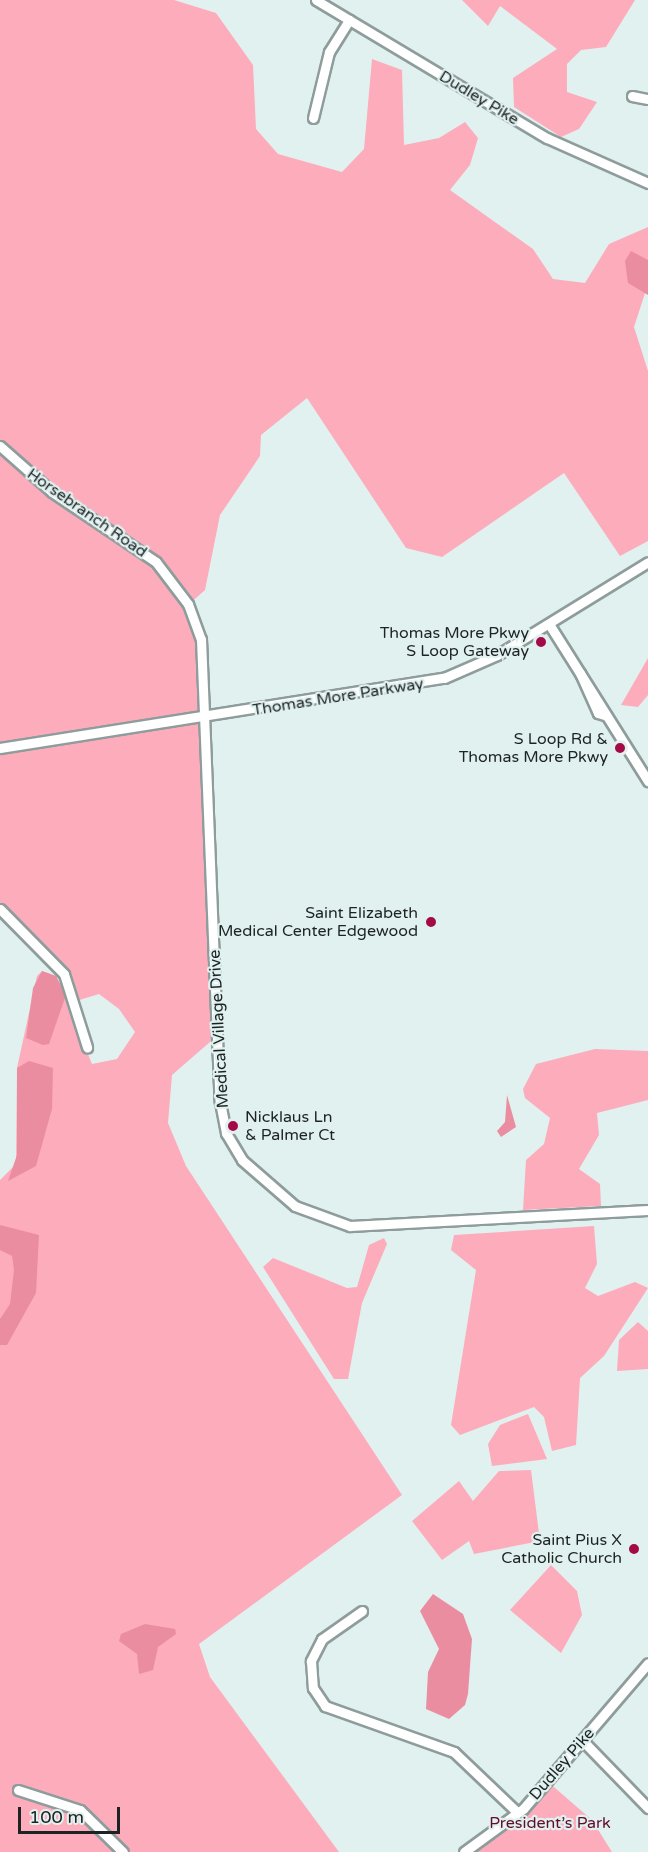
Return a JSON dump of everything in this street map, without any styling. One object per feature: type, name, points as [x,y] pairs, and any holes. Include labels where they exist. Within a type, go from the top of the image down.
[{"type":"street","name":"Dudley Pike","points":[[316,0],[547,138],[648,183]]},
{"type":"street","points":[[312,118],[329,52],[349,20]]},
{"type":"street","points":[[632,96],[648,99]]},
{"type":"street","name":"Horsebranch Road","points":[[0,446],[52,492],[142,551],[179,589],[201,639],[207,718]]},
{"type":"street","name":"Thomas More Parkway","points":[[0,748],[207,718],[444,678],[479,665],[648,562]]},
{"type":"street","points":[[549,624],[648,781]]},
{"type":"street","name":"Medical Village Drive","points":[[207,718],[220,1102],[226,1133],[242,1160],[295,1206],[350,1226],[648,1210]]},
{"type":"street","points":[[0,909],[64,974],[87,1047]]},
{"type":"street","points":[[362,1611],[325,1636],[311,1661],[313,1688],[325,1706],[454,1752],[518,1813]]},
{"type":"street","name":"Dudley Pike","points":[[464,1852],[518,1813],[648,1663]]},
{"type":"street","points":[[582,1740],[648,1808]]},
{"type":"street","points":[[18,1790],[80,1810],[123,1852]]},
{"type":"green space","points":[[0,0],[174,0],[216,13],[253,65],[256,129],[278,154],[342,172],[364,149],[372,59],[402,70],[404,145],[439,138],[465,122],[478,138],[470,165],[450,190],[533,249],[553,279],[585,283],[609,244],[648,227],[648,284],[634,327],[648,371],[648,541],[620,556],[564,473],[442,557],[406,548],[307,398],[261,435],[260,456],[220,515],[205,590],[188,605],[201,639],[218,1035],[172,1075],[168,1123],[186,1166],[402,1495],[199,1644],[210,1677],[339,1852],[0,1852],[0,1180],[16,1164],[17,1068],[37,976],[42,971],[56,976],[92,1064],[117,1059],[135,1032],[119,1009],[99,994],[73,1002],[69,986],[0,909]]},
{"type":"green space","points":[[462,0],[635,0],[606,47],[581,50],[567,64],[567,92],[597,102],[579,129],[561,137],[514,107],[513,78],[557,49],[500,6],[488,26]]},
{"type":"green space","points":[[648,658],[648,695],[638,707],[621,705]]},
{"type":"green space","points":[[595,1049],[648,1051],[648,1100],[597,1113],[599,1135],[579,1169],[600,1184],[601,1206],[523,1210],[526,1160],[544,1144],[550,1118],[525,1098],[523,1089],[536,1064]]},
{"type":"green space","points":[[594,1226],[597,1264],[585,1288],[598,1296],[635,1282],[648,1288],[604,1356],[580,1378],[576,1445],[552,1451],[544,1417],[534,1407],[460,1435],[451,1425],[476,1270],[451,1250],[454,1235]]},
{"type":"green space","points":[[384,1238],[387,1244],[362,1303],[348,1379],[334,1379],[263,1267],[273,1258],[347,1288],[357,1287],[369,1245]]},
{"type":"green space","points":[[638,1322],[648,1331],[648,1369],[617,1371],[619,1340]]},
{"type":"green space","points":[[528,1414],[547,1459],[492,1466],[488,1444],[500,1425]]},
{"type":"green space","points":[[531,1470],[540,1541],[474,1554],[469,1541],[442,1560],[412,1521],[459,1481],[473,1501],[499,1471]]},
{"type":"green space","points":[[551,1565],[577,1591],[582,1615],[561,1653],[510,1610]]},
{"type":"green space","name":"President’s Park","points":[[547,1781],[592,1820],[612,1852],[464,1852],[500,1828]]},
{"type":"shaded area","points":[[631,251],[648,260],[648,295],[628,283],[625,261]]},
{"type":"shaded area","points":[[42,971],[56,976],[66,995],[49,1044],[43,1045],[26,1038],[33,988]]},
{"type":"shaded area","points":[[29,1061],[53,1068],[52,1109],[36,1166],[8,1181],[17,1155],[17,1068]]},
{"type":"shaded area","points":[[507,1095],[516,1127],[501,1137],[497,1131],[505,1122]]},
{"type":"shaded area","points":[[0,1225],[39,1235],[36,1293],[7,1345],[0,1345],[0,1319],[10,1304],[14,1270],[12,1256],[0,1250]]},
{"type":"shaded area","points":[[433,1594],[463,1614],[472,1639],[468,1694],[465,1705],[449,1719],[426,1709],[428,1672],[439,1649],[420,1611]]},
{"type":"shaded area","points":[[145,1624],[175,1629],[176,1634],[158,1647],[153,1670],[139,1674],[137,1654],[119,1641],[121,1634]]},
{"type":"place","name":"Thomas More Pkwy S Loop Gateway","points":[[541,642]]},
{"type":"place","name":"S Loop Rd & Thomas More Pkwy","points":[[620,748]]},
{"type":"place","name":"Saint Elizabeth Medical Center Edgewood","points":[[431,922]]},
{"type":"place","name":"Nicklaus Ln & Palmer Ct","points":[[233,1126]]},
{"type":"place","name":"Saint Pius X Catholic Church","points":[[634,1549]]}]
